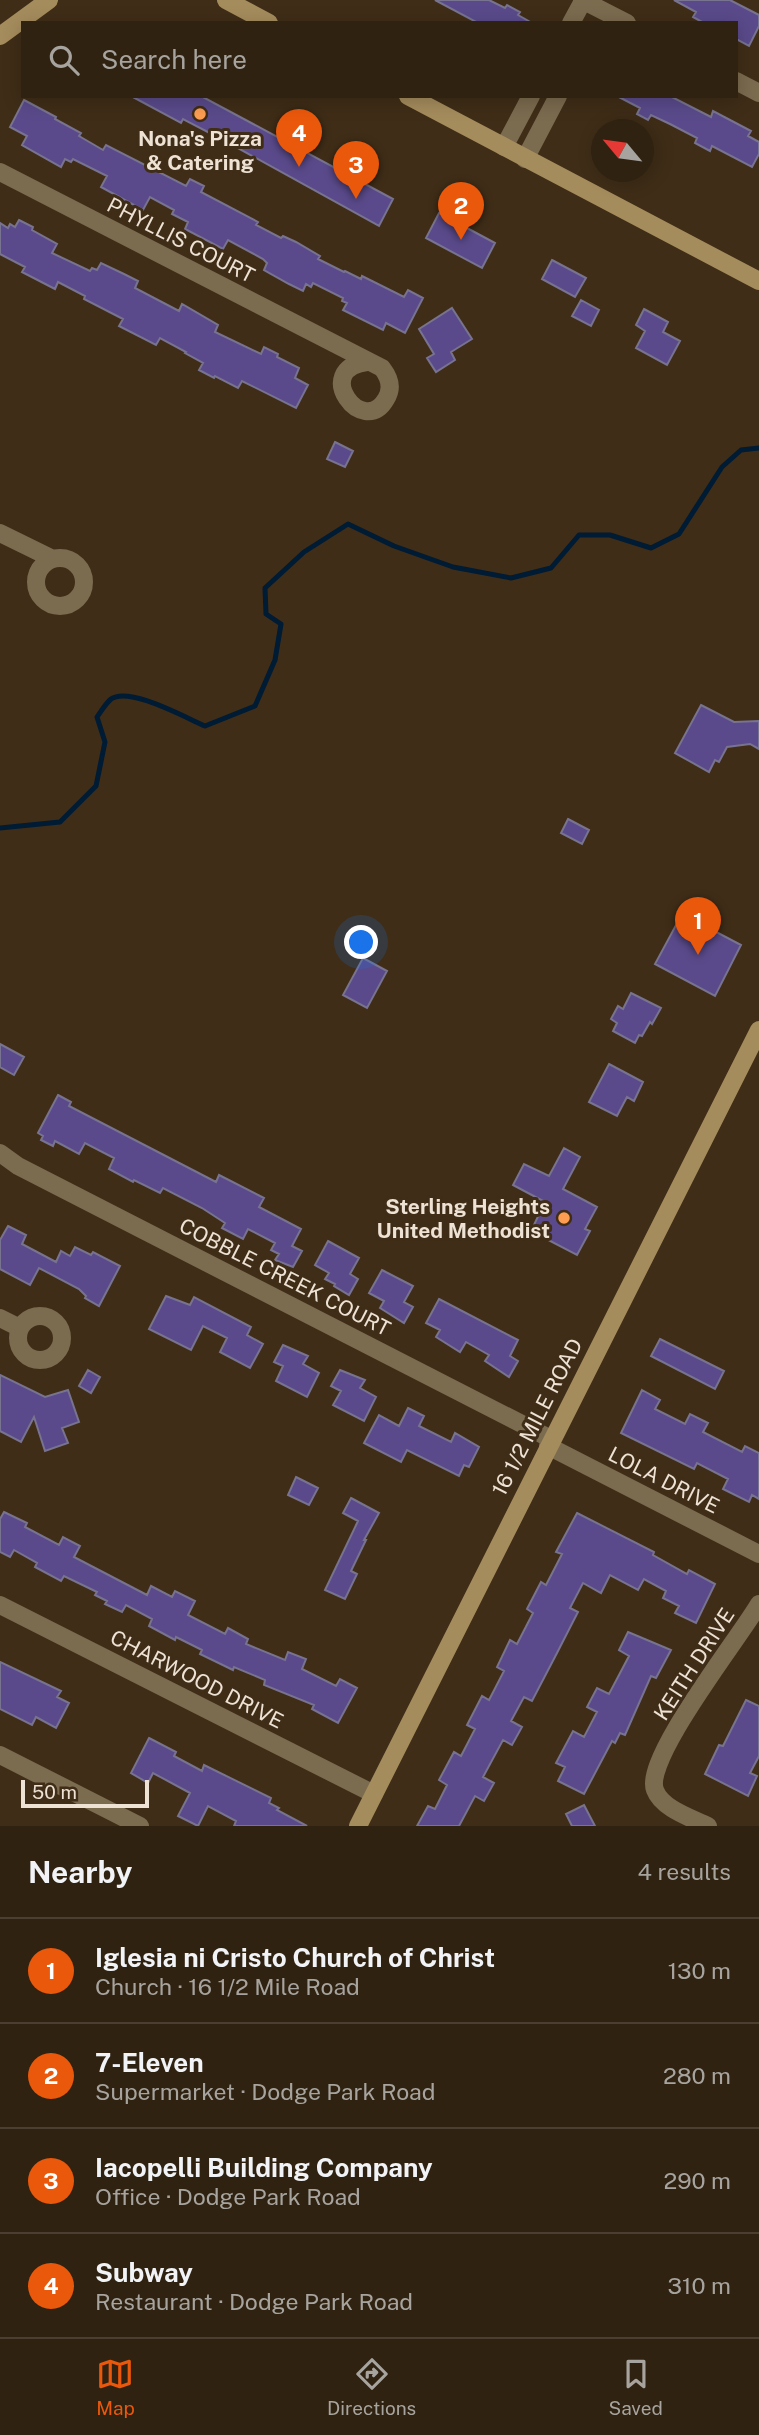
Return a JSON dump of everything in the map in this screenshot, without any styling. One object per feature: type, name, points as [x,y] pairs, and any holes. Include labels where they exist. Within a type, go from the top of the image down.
[{"type":"street","points":[[0,36],[49,0]]},
{"type":"street","points":[[226,0],[265,21]]},
{"type":"street","points":[[572,21],[583,0],[601,17]]},
{"type":"street","points":[[738,82],[759,93]]},
{"type":"street","points":[[412,98],[759,281]]},
{"type":"street","points":[[504,147],[530,98]]},
{"type":"street","points":[[525,159],[557,98]]},
{"type":"street","name":"PHYLLIS COURT","points":[[0,172],[382,368],[390,382],[388,397],[376,408],[361,410],[348,402],[342,387],[346,360],[341,348]]},
{"type":"street","points":[[346,372],[352,366],[367,362]]},
{"type":"street","points":[[0,533],[53,559],[69,559],[81,569],[84,585],[78,598],[64,606],[49,603],[38,592],[32,550]]},
{"type":"street","points":[[37,576],[46,563],[53,559]]},
{"type":"street","name":"16 1/2 MILE ROAD","points":[[358,1826],[759,1030]]},
{"type":"street","name":"COBBLE CREEK COURT","points":[[0,1153],[18,1166],[550,1443]]},
{"type":"street","points":[[0,1318],[20,1328]]},
{"type":"street","name":"LOLA DRIVE","points":[[550,1443],[759,1554]]},
{"type":"street","name":"KEITH DRIVE","points":[[708,1826],[672,1808],[659,1798],[654,1788],[659,1762],[693,1699],[738,1639],[759,1604]]},
{"type":"street","name":"CHARWOOD DRIVE","points":[[0,1605],[374,1794]]},
{"type":"street","points":[[0,1755],[140,1826]]},
{"type":"building","points":[[435,0],[489,0],[505,8],[507,5],[520,12],[518,15],[528,21],[474,21]]},
{"type":"building","points":[[674,0],[730,0],[759,15],[759,26],[749,46],[738,40],[738,21],[700,21],[693,17],[696,12]]},
{"type":"building","points":[[135,98],[205,98],[393,199],[379,226],[183,119],[181,123]]},
{"type":"building","points":[[621,98],[674,98],[711,117],[713,111],[751,131],[748,136],[759,142],[759,154],[752,167],[712,146],[710,151],[695,143],[697,138],[651,115],[646,119],[637,114],[640,108]]},
{"type":"building","points":[[24,100],[56,117],[55,119],[81,133],[79,136],[103,150],[106,145],[186,186],[190,179],[204,186],[201,192],[258,222],[256,225],[281,238],[283,236],[296,242],[320,256],[318,259],[344,272],[361,279],[362,276],[404,297],[408,290],[423,298],[405,333],[386,323],[383,330],[343,310],[347,303],[342,301],[343,298],[313,283],[311,287],[306,284],[303,291],[289,284],[264,270],[267,263],[263,259],[228,240],[223,249],[185,229],[188,222],[172,214],[174,210],[150,197],[143,210],[101,187],[107,176],[73,159],[71,162],[65,159],[61,167],[22,145],[27,136],[10,127]]},
{"type":"building","points":[[439,213],[495,243],[482,268],[426,238]]},
{"type":"building","points":[[19,220],[57,244],[52,253],[90,271],[92,268],[97,270],[101,263],[138,281],[135,288],[179,311],[182,304],[218,325],[215,332],[261,354],[264,347],[299,368],[295,378],[308,385],[296,408],[242,381],[238,388],[215,376],[214,378],[199,370],[203,363],[186,352],[160,338],[156,345],[119,326],[123,319],[84,299],[85,296],[58,282],[55,289],[22,272],[25,267],[0,254],[0,223],[8,228],[10,224],[15,227]]},
{"type":"building","points":[[552,260],[586,278],[575,297],[542,279]]},
{"type":"building","points":[[581,300],[599,310],[591,326],[572,316]]},
{"type":"building","points":[[452,308],[472,339],[451,352],[455,360],[436,372],[427,358],[434,354],[419,329]]},
{"type":"building","points":[[644,309],[668,322],[663,332],[680,341],[667,365],[636,348],[645,331],[636,325]]},
{"type":"building","points":[[335,442],[353,451],[345,467],[327,459]]},
{"type":"building","points":[[701,705],[734,722],[759,721],[759,749],[750,744],[727,747],[719,762],[715,760],[709,772],[675,753]]},
{"type":"building","points":[[568,819],[589,830],[582,844],[561,833]]},
{"type":"building","points":[[682,914],[741,945],[715,996],[655,964]]},
{"type":"building","points":[[363,958],[387,971],[367,1008],[343,995]]},
{"type":"building","points":[[631,993],[661,1008],[652,1024],[650,1022],[635,1043],[613,1031],[617,1023],[611,1019],[618,1006],[623,1009]]},
{"type":"building","points":[[0,1044],[24,1057],[14,1075],[0,1067]]},
{"type":"building","points":[[609,1064],[643,1082],[634,1101],[627,1097],[617,1116],[589,1102]]},
{"type":"building","points":[[58,1095],[71,1102],[69,1106],[216,1182],[219,1175],[264,1198],[259,1207],[301,1229],[292,1246],[302,1251],[293,1267],[275,1260],[279,1254],[271,1250],[275,1243],[248,1229],[243,1239],[222,1228],[225,1223],[202,1208],[163,1188],[160,1193],[134,1180],[133,1182],[109,1169],[114,1158],[85,1143],[79,1154],[55,1141],[53,1146],[41,1140],[43,1136],[38,1133]]},
{"type":"building","name":"Sterling Heights United Methodist","points":[[564,1148],[580,1157],[563,1189],[597,1207],[585,1229],[590,1231],[577,1255],[531,1231],[545,1202],[513,1185],[524,1164],[549,1176]]},
{"type":"building","points":[[8,1226],[26,1235],[22,1244],[56,1262],[61,1251],[70,1256],[75,1247],[91,1255],[93,1252],[120,1266],[99,1306],[85,1298],[79,1289],[39,1268],[30,1285],[0,1269],[0,1240]]},
{"type":"building","points":[[328,1241],[359,1258],[350,1274],[358,1279],[349,1295],[325,1279],[329,1273],[315,1265]]},
{"type":"building","points":[[382,1270],[413,1286],[404,1302],[413,1307],[404,1323],[380,1308],[384,1301],[369,1293]]},
{"type":"building","points":[[166,1296],[190,1305],[194,1297],[251,1327],[247,1335],[263,1344],[250,1368],[220,1352],[227,1338],[203,1326],[191,1350],[149,1329]]},
{"type":"building","points":[[439,1299],[518,1340],[510,1356],[518,1361],[509,1377],[485,1361],[489,1355],[466,1342],[460,1352],[436,1337],[440,1330],[426,1323]]},
{"type":"building","points":[[660,1339],[724,1371],[715,1389],[651,1356]]},
{"type":"building","points":[[283,1345],[308,1356],[303,1364],[319,1373],[307,1397],[276,1381],[283,1366],[274,1362]]},
{"type":"building","points":[[88,1370],[100,1377],[91,1393],[79,1386]]},
{"type":"building","points":[[340,1370],[365,1380],[360,1388],[376,1397],[364,1421],[333,1405],[341,1391],[331,1386]]},
{"type":"building","points":[[0,1375],[45,1397],[68,1390],[79,1422],[62,1428],[68,1443],[45,1451],[34,1417],[21,1442],[0,1431]]},
{"type":"building","points":[[642,1390],[660,1400],[655,1409],[685,1424],[690,1414],[708,1423],[703,1432],[742,1452],[745,1446],[759,1453],[759,1499],[752,1495],[749,1502],[723,1489],[728,1479],[697,1463],[694,1469],[621,1433]]},
{"type":"building","points":[[408,1408],[424,1416],[419,1426],[451,1442],[455,1433],[479,1447],[469,1467],[464,1465],[459,1476],[407,1450],[401,1462],[364,1443],[379,1415],[399,1426]]},
{"type":"building","points":[[296,1477],[318,1488],[309,1505],[288,1495]]},
{"type":"building","points":[[351,1498],[379,1513],[351,1571],[357,1574],[345,1599],[325,1590],[358,1521],[343,1513]]},
{"type":"building","points":[[4,1512],[27,1523],[25,1527],[59,1545],[63,1537],[80,1546],[74,1557],[147,1595],[151,1586],[172,1597],[175,1591],[195,1601],[188,1615],[225,1634],[228,1628],[248,1639],[246,1644],[285,1660],[288,1652],[306,1659],[302,1669],[336,1686],[340,1679],[357,1688],[338,1723],[312,1709],[314,1705],[264,1685],[265,1680],[234,1667],[233,1670],[200,1654],[202,1650],[149,1626],[152,1619],[126,1605],[122,1612],[105,1604],[107,1601],[95,1595],[97,1592],[64,1576],[61,1581],[35,1567],[37,1563],[14,1550],[10,1557],[0,1552],[0,1519]]},
{"type":"building","points":[[577,1513],[654,1552],[653,1555],[687,1574],[689,1570],[715,1584],[696,1623],[675,1613],[679,1606],[663,1598],[666,1591],[644,1579],[638,1590],[610,1575],[601,1593],[583,1583],[570,1608],[578,1612],[532,1701],[524,1697],[511,1721],[522,1727],[512,1745],[503,1740],[483,1777],[494,1783],[484,1801],[475,1796],[459,1826],[417,1826],[428,1806],[435,1809],[447,1785],[439,1780],[454,1752],[461,1756],[475,1729],[467,1725],[482,1696],[489,1700],[504,1671],[497,1667],[510,1640],[517,1644],[533,1613],[527,1609],[541,1582],[546,1585],[562,1554],[556,1552]]},
{"type":"building","points":[[628,1632],[671,1650],[656,1678],[651,1676],[625,1735],[620,1733],[615,1743],[612,1741],[584,1794],[558,1781],[565,1767],[556,1763],[573,1731],[584,1737],[597,1712],[587,1707],[597,1688],[609,1694],[629,1656],[619,1650]]},
{"type":"building","points":[[0,1662],[61,1691],[57,1697],[69,1703],[56,1728],[36,1717],[32,1725],[0,1709]]},
{"type":"building","points":[[746,1700],[759,1706],[759,1756],[750,1773],[757,1776],[748,1796],[705,1774],[719,1745],[723,1746]]},
{"type":"building","points":[[149,1738],[176,1752],[174,1756],[202,1771],[204,1765],[271,1798],[269,1803],[279,1808],[277,1810],[307,1826],[234,1826],[236,1821],[208,1806],[198,1826],[178,1816],[190,1793],[153,1773],[148,1783],[131,1773]]},
{"type":"building","points":[[584,1805],[595,1826],[572,1826],[566,1814]]},
{"type":"waterway","points":[[0,828],[60,822],[96,786],[105,742],[97,717],[111,699],[119,696],[144,700],[205,726],[255,706],[275,660],[281,624],[266,614],[265,588],[304,552],[348,524],[394,546],[453,567],[511,578],[551,568],[579,535],[610,535],[651,548],[679,534],[722,467],[741,450],[759,448]]},
{"type":"place","name":"Nona's Pizza & Catering","points":[[200,114]]},
{"type":"place","name":"Subway","points":[[299,167]]},
{"type":"place","name":"Iacopelli Building Company","points":[[356,199]]},
{"type":"place","name":"7-Eleven","points":[[461,240]]},
{"type":"place","name":"Iglesia ni Cristo Church of Christ","points":[[698,955]]},
{"type":"place","name":"Sterling Heights United Methodist","points":[[564,1218]]}]
